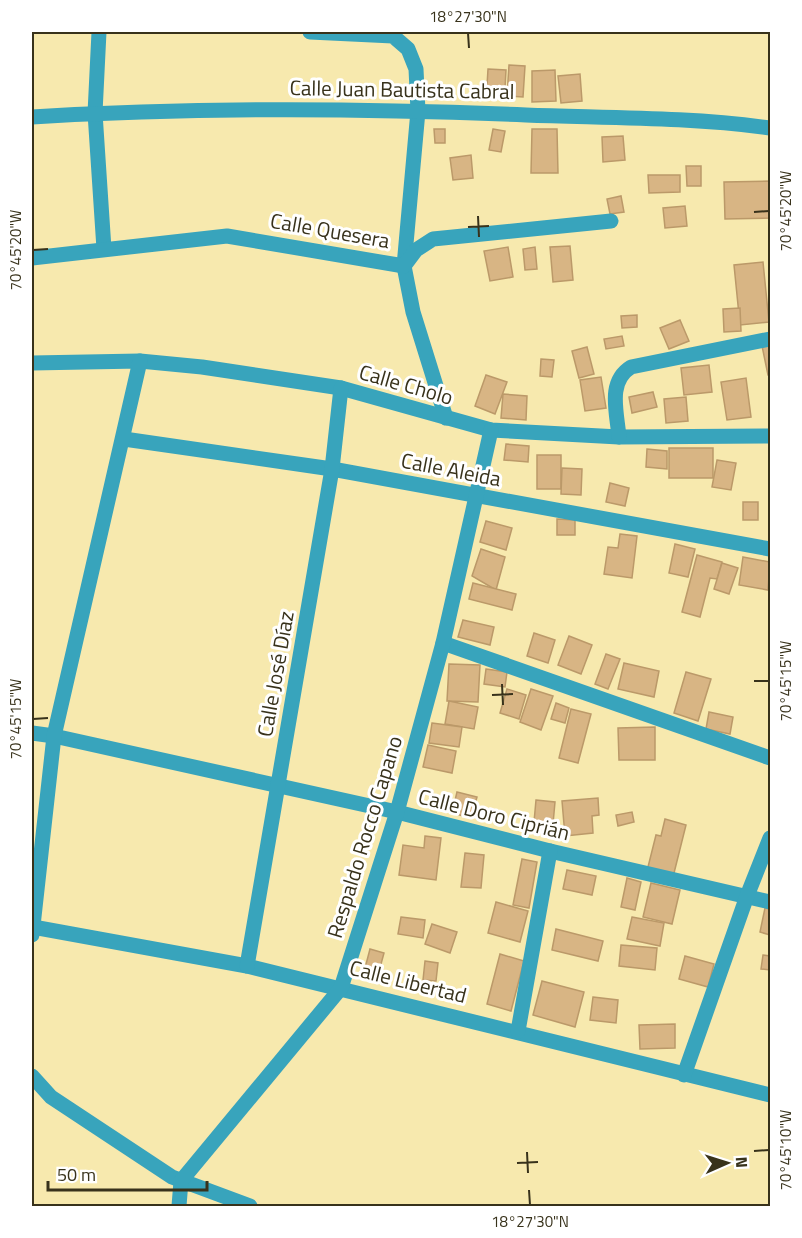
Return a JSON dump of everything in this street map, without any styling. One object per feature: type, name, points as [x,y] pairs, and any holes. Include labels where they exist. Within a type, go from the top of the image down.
[{"type":"street","points":[[99,32],[95,113],[104,249]]},
{"type":"street","points":[[310,32],[393,36],[408,49],[417,69],[418,111],[405,266],[413,312],[446,418]]},
{"type":"street","name":"Calle Juan Bautista Cabral","points":[[32,117],[204,108],[418,111],[771,128]]},
{"type":"street","name":"Calle Quesera","points":[[32,258],[227,236],[405,266],[416,250],[433,239],[611,221]]},
{"type":"street","points":[[619,437],[615,385],[620,373],[631,367],[771,339]]},
{"type":"street","points":[[32,931],[54,736],[124,439],[140,361]]},
{"type":"street","name":"Calle Cholo","points":[[32,363],[140,361],[202,367],[342,388],[491,430],[619,437],[771,436]]},
{"type":"street","name":"Calle José Díaz","points":[[247,966],[332,469],[342,388]]},
{"type":"street","name":"Respaldo Rocco Capano","points":[[181,1181],[341,987],[397,812],[443,643],[491,430]]},
{"type":"street","name":"Calle Aleida","points":[[124,439],[332,469],[771,549]]},
{"type":"street","points":[[443,643],[771,759]]},
{"type":"street","name":"Calle Doro Ciprián","points":[[32,733],[397,812],[549,851],[771,902]]},
{"type":"street","points":[[684,1075],[747,896],[771,838]]},
{"type":"street","points":[[518,1031],[549,851]]},
{"type":"street","name":"Calle Libertad","points":[[32,931],[247,966],[341,987],[771,1095]]},
{"type":"street","points":[[32,1076],[51,1097],[172,1177],[249,1206]]},
{"type":"street","points":[[179,1206],[181,1181]]},
{"type":"building","points":[[509,65],[525,66],[523,97],[507,96]]},
{"type":"building","points":[[488,69],[506,70],[505,88],[487,86]]},
{"type":"building","points":[[555,70],[556,101],[532,102],[532,71]]},
{"type":"building","points":[[580,74],[582,101],[561,103],[558,76]]},
{"type":"building","points":[[434,129],[445,129],[445,143],[435,143]]},
{"type":"building","points":[[493,129],[505,131],[501,152],[489,150]]},
{"type":"building","points":[[532,129],[557,129],[558,173],[531,173]]},
{"type":"building","points":[[623,136],[625,160],[603,162],[602,137]]},
{"type":"building","points":[[471,155],[473,178],[453,180],[450,158]]},
{"type":"building","points":[[686,166],[701,166],[701,186],[687,186]]},
{"type":"building","points":[[648,175],[680,175],[680,192],[649,193]]},
{"type":"building","points":[[770,181],[770,218],[725,219],[724,182]]},
{"type":"building","points":[[621,196],[624,212],[610,214],[607,199]]},
{"type":"building","points":[[685,206],[687,226],[665,228],[663,208]]},
{"type":"building","points":[[570,246],[573,280],[553,282],[550,247]]},
{"type":"building","points":[[508,247],[513,277],[490,281],[484,251]]},
{"type":"building","points":[[535,247],[537,269],[525,270],[523,249]]},
{"type":"building","points":[[763,262],[769,322],[740,325],[734,265]]},
{"type":"building","points":[[740,308],[741,331],[724,332],[723,309]]},
{"type":"building","points":[[637,315],[637,327],[622,328],[621,316]]},
{"type":"building","points":[[680,320],[689,341],[669,349],[660,328]]},
{"type":"building","points":[[622,336],[624,346],[606,349],[604,339]]},
{"type":"building","points":[[770,345],[770,375],[768,375],[762,346]]},
{"type":"building","points":[[587,347],[594,374],[579,378],[572,351]]},
{"type":"building","points":[[541,359],[554,360],[552,377],[540,376]]},
{"type":"building","points":[[709,365],[712,392],[684,395],[681,368]]},
{"type":"building","points":[[486,375],[507,382],[495,414],[475,406]]},
{"type":"building","points":[[601,377],[606,408],[585,411],[580,380]]},
{"type":"building","points":[[746,378],[751,417],[727,420],[721,382]]},
{"type":"building","points":[[653,392],[657,407],[632,413],[629,397]]},
{"type":"building","points":[[503,394],[527,396],[526,420],[501,418]]},
{"type":"building","points":[[686,397],[688,421],[666,423],[664,399]]},
{"type":"building","points":[[506,444],[529,446],[528,462],[504,460]]},
{"type":"building","points":[[669,448],[713,448],[713,478],[669,478]]},
{"type":"building","points":[[647,449],[667,451],[667,469],[646,467]]},
{"type":"building","points":[[537,455],[561,455],[561,489],[537,489]]},
{"type":"building","points":[[717,460],[736,463],[731,490],[712,487]]},
{"type":"building","points":[[562,468],[582,469],[581,495],[561,494]]},
{"type":"building","points":[[610,483],[629,488],[625,506],[606,502]]},
{"type":"building","points":[[743,502],[758,502],[758,520],[743,520]]},
{"type":"building","points":[[557,519],[575,520],[575,535],[557,535]]},
{"type":"building","points":[[486,521],[512,528],[506,550],[480,542]]},
{"type":"building","points":[[620,534],[637,536],[632,578],[604,574],[608,547],[618,548]]},
{"type":"building","points":[[675,544],[695,549],[688,577],[669,573]]},
{"type":"building","points":[[481,549],[505,557],[496,590],[472,576]]},
{"type":"building","points":[[697,555],[722,562],[717,579],[710,578],[700,617],[682,612]]},
{"type":"building","points":[[743,557],[770,562],[768,590],[739,585]]},
{"type":"building","points":[[722,563],[738,568],[729,594],[714,589]]},
{"type":"building","points":[[473,583],[516,594],[512,610],[469,599]]},
{"type":"building","points":[[463,620],[494,627],[490,645],[458,637]]},
{"type":"building","points":[[534,633],[555,640],[548,663],[527,656]]},
{"type":"building","points":[[569,636],[592,645],[581,674],[558,665]]},
{"type":"building","points":[[606,654],[620,659],[608,689],[595,684]]},
{"type":"building","points":[[624,663],[659,671],[654,697],[618,689]]},
{"type":"building","points":[[449,664],[480,665],[478,702],[447,701]]},
{"type":"building","points":[[486,669],[507,672],[505,687],[484,684]]},
{"type":"building","points":[[686,672],[711,679],[698,721],[674,713]]},
{"type":"building","points":[[507,689],[526,695],[519,719],[500,713]]},
{"type":"building","points":[[531,689],[553,696],[541,730],[520,722]]},
{"type":"building","points":[[449,701],[478,707],[474,729],[445,724]]},
{"type":"building","points":[[556,703],[569,708],[565,723],[551,719]]},
{"type":"building","points":[[571,709],[591,714],[578,763],[559,758]]},
{"type":"building","points":[[709,712],[733,717],[730,734],[706,729]]},
{"type":"building","points":[[432,723],[462,727],[459,747],[429,743]]},
{"type":"building","points":[[655,727],[655,760],[619,760],[618,728]]},
{"type":"building","points":[[428,745],[456,751],[452,773],[423,767]]},
{"type":"building","points":[[457,792],[477,797],[471,818],[452,813]]},
{"type":"building","points":[[598,798],[599,815],[592,816],[593,833],[565,836],[562,801]]},
{"type":"building","points":[[536,800],[555,802],[553,824],[534,822]]},
{"type":"building","points":[[632,812],[634,822],[618,826],[616,815]]},
{"type":"building","points":[[665,819],[686,825],[673,877],[647,871],[656,835],[661,836]]},
{"type":"building","points":[[425,836],[441,838],[436,880],[399,875],[403,845],[424,848]]},
{"type":"building","points":[[465,853],[484,855],[481,888],[461,887]]},
{"type":"building","points":[[522,859],[537,862],[529,908],[513,905]]},
{"type":"building","points":[[567,870],[596,876],[592,895],[563,889]]},
{"type":"building","points":[[627,878],[641,882],[635,910],[621,907]]},
{"type":"building","points":[[651,883],[680,890],[672,924],[643,917]]},
{"type":"building","points":[[496,902],[528,911],[520,942],[488,933]]},
{"type":"building","points":[[765,908],[770,909],[770,935],[760,932]]},
{"type":"building","points":[[401,917],[425,920],[423,938],[398,934]]},
{"type":"building","points":[[632,917],[664,923],[660,946],[627,939]]},
{"type":"building","points":[[432,924],[457,932],[450,953],[425,944]]},
{"type":"building","points":[[556,929],[603,941],[598,961],[552,950]]},
{"type":"building","points":[[621,945],[657,948],[655,970],[619,966]]},
{"type":"building","points":[[370,949],[384,953],[378,975],[364,972]]},
{"type":"building","points":[[500,954],[524,961],[511,1011],[487,1004]]},
{"type":"building","points":[[763,955],[770,956],[770,970],[761,969]]},
{"type":"building","points":[[685,956],[714,964],[708,987],[679,979]]},
{"type":"building","points":[[425,961],[438,963],[436,981],[423,980]]},
{"type":"building","points":[[542,981],[584,992],[575,1027],[533,1015]]},
{"type":"building","points":[[593,997],[618,1000],[616,1023],[590,1020]]},
{"type":"building","points":[[675,1024],[675,1048],[640,1049],[639,1025]]}]
